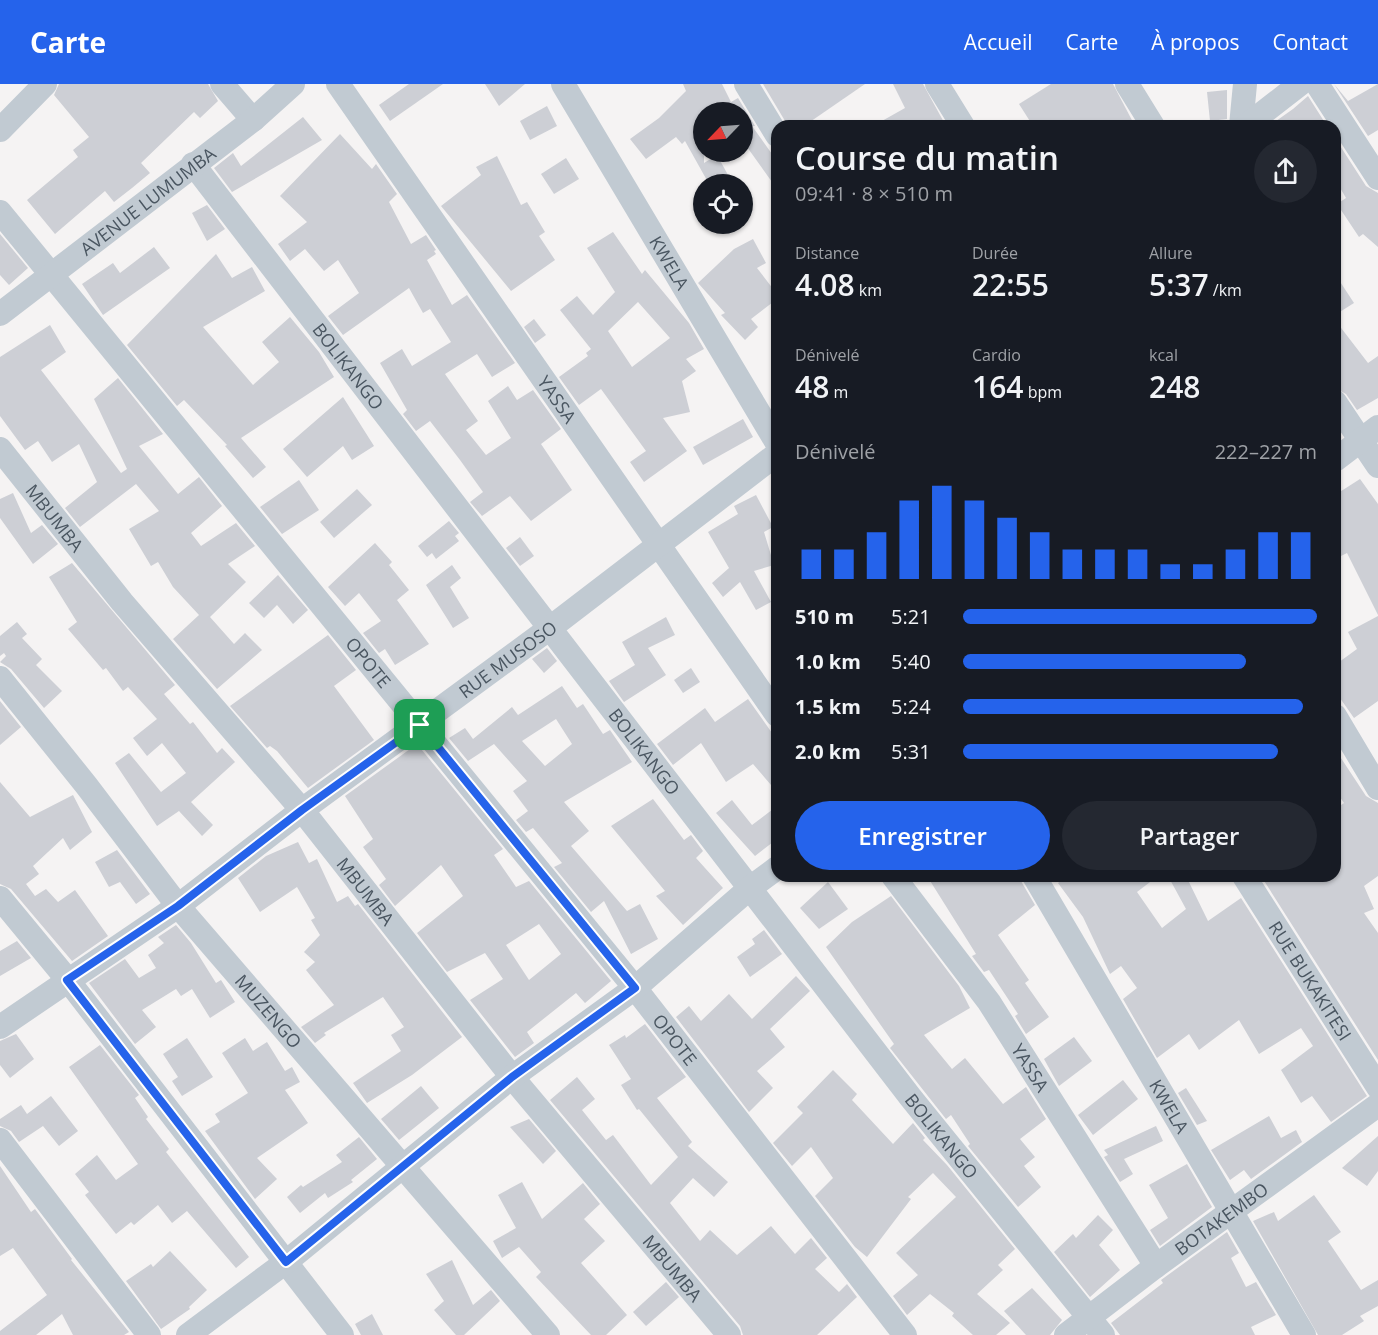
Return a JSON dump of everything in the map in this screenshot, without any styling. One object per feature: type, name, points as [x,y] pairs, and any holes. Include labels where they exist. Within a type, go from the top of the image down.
[{"type":"street","points":[[0,130],[45,84]]},
{"type":"street","points":[[222,84],[253,120]]},
{"type":"street","name":"AVENUE LUMUMBA","points":[[3,306],[52,276],[193,164],[253,120],[293,84]]},
{"type":"street","name":"YASSA","points":[[338,84],[771,706]]},
{"type":"street","name":"KWELA","points":[[563,84],[771,433]]},
{"type":"street","points":[[746,84],[771,125]]},
{"type":"street","points":[[937,84],[959,120]]},
{"type":"street","points":[[1127,84],[1149,120]]},
{"type":"street","points":[[1244,120],[1245,84]]},
{"type":"street","points":[[1252,120],[1300,84]]},
{"type":"street","points":[[1317,84],[1340,120]]},
{"type":"street","points":[[1341,121],[1378,178]]},
{"type":"street","name":"BOLIKANGO","points":[[193,164],[911,1098],[1097,1327]]},
{"type":"street","name":"OPOTE","points":[[0,212],[635,988],[789,1190],[905,1335]]},
{"type":"street","points":[[1341,407],[1370,434],[1378,466]]},
{"type":"street","points":[[1341,456],[1370,434]]},
{"type":"street","name":"MBUMBA","points":[[0,449],[122,602],[302,810],[512,1077],[729,1335]]},
{"type":"street","name":"RUE MUSOSO","points":[[0,1027],[178,906],[302,810],[550,628],[771,459]]},
{"type":"street","name":"MUZENGO","points":[[0,678],[86,785],[178,906],[548,1335]]},
{"type":"street","points":[[1341,726],[1378,788]]},
{"type":"street","points":[[188,1335],[286,1262],[512,1077],[635,988],[771,872]]},
{"type":"street","name":"YASSA","points":[[898,882],[989,1002],[1156,1266]]},
{"type":"street","name":"KWELA","points":[[1038,882],[1304,1335]]},
{"type":"street","name":"RUE BUKAKITESI","points":[[1248,882],[1378,1087]]},
{"type":"street","points":[[0,898],[67,980],[342,1335]]},
{"type":"street","name":"BOTAKEMBO","points":[[1066,1335],[1097,1327],[1156,1266],[1378,1105]]},
{"type":"street","points":[[0,1140],[149,1335]]},
{"type":"building","points":[[59,84],[208,84],[218,101],[200,118],[194,112],[141,163],[150,173],[132,188],[114,202],[105,191],[55,234],[27,200],[78,157],[73,150],[89,137],[54,95]]},
{"type":"building","points":[[409,84],[443,84],[390,121],[379,105]]},
{"type":"building","points":[[485,84],[525,84],[499,106]]},
{"type":"building","points":[[683,84],[722,84],[731,102],[693,102],[693,155],[685,141],[682,144],[676,137],[646,159],[630,139],[659,118],[686,91]]},
{"type":"building","points":[[763,84],[865,84],[813,120],[784,120]]},
{"type":"building","points":[[893,84],[923,84],[943,120],[884,120],[905,108]]},
{"type":"building","points":[[1051,84],[1113,84],[1132,120],[1029,120],[1019,104]]},
{"type":"building","points":[[1334,84],[1348,101],[1378,84],[1378,130],[1368,136]]},
{"type":"building","points":[[1227,90],[1227,119],[1210,120],[1207,92]]},
{"type":"building","points":[[1308,96],[1323,120],[1277,120]]},
{"type":"building","points":[[547,106],[557,126],[530,140],[520,121]]},
{"type":"building","points":[[303,117],[322,140],[232,192],[214,168],[233,153],[241,166]]},
{"type":"building","points":[[753,127],[771,153],[771,181],[753,155]]},
{"type":"building","points":[[340,134],[372,169],[376,164],[397,194],[389,202],[411,244],[426,235],[436,250],[434,251],[436,254],[427,260],[452,305],[467,295],[515,363],[492,377],[477,354],[445,374],[478,421],[466,430],[486,455],[511,438],[488,401],[508,386],[517,400],[533,390],[561,429],[541,444],[572,490],[531,521],[510,496],[482,516],[470,502],[483,492],[430,421],[416,431],[403,414],[407,410],[380,363],[402,349],[412,366],[451,342],[430,309],[423,313],[409,288],[343,335],[328,316],[359,293],[338,260],[324,271],[305,249],[290,261],[278,244],[307,222],[280,196]]},
{"type":"building","points":[[1341,147],[1366,186],[1378,193],[1378,247],[1363,234],[1359,237],[1341,210],[1341,201],[1346,198],[1341,189]]},
{"type":"building","points":[[497,156],[521,205],[527,202],[545,232],[539,236],[555,260],[511,291],[441,206],[481,175],[476,167]]},
{"type":"building","points":[[566,158],[579,179],[554,194],[541,174]]},
{"type":"building","points":[[697,162],[721,162],[727,174],[703,174]]},
{"type":"building","points":[[207,205],[225,229],[207,241],[192,213]]},
{"type":"building","points":[[613,232],[642,274],[645,270],[689,323],[704,349],[686,359],[696,371],[682,381],[690,412],[663,418],[687,451],[644,482],[630,462],[646,451],[601,389],[579,405],[559,377],[588,356],[586,353],[591,349],[560,310],[577,296],[593,315],[615,292],[587,248]],"holes":[[[638,302],[670,338],[632,367],[608,331]]]},
{"type":"building","points":[[0,234],[28,268],[9,285],[0,275]]},
{"type":"building","points":[[753,239],[766,263],[757,268],[771,286],[771,304],[751,319],[758,327],[745,340],[721,315],[725,313],[698,283],[734,249]]},
{"type":"building","points":[[154,247],[170,268],[103,315],[82,284],[113,263],[120,273]]},
{"type":"building","points":[[216,254],[232,278],[252,267],[265,291],[203,327],[253,385],[279,362],[262,342],[290,317],[319,352],[334,377],[241,438],[266,467],[253,478],[225,446],[227,445],[184,400],[177,406],[127,345]]},
{"type":"building","points":[[1341,283],[1354,303],[1341,311]]},
{"type":"building","points":[[534,319],[546,335],[535,343],[524,327]]},
{"type":"building","points":[[50,325],[66,352],[41,370],[121,473],[127,469],[94,399],[118,378],[163,434],[139,446],[178,494],[199,477],[222,506],[191,533],[201,546],[236,523],[255,546],[228,564],[246,582],[210,617],[234,644],[245,633],[262,650],[217,689],[173,639],[199,615],[173,587],[158,562],[151,566],[129,529],[159,511],[136,484],[80,527],[65,508],[97,482],[79,444],[52,462],[38,441],[25,450],[0,416],[0,357]]},
{"type":"building","points":[[1341,328],[1368,363],[1378,356],[1378,398],[1357,410],[1346,394],[1341,391]]},
{"type":"building","points":[[343,397],[374,446],[352,460],[343,446],[307,477],[283,449]]},
{"type":"building","points":[[743,419],[753,437],[703,465],[693,447]]},
{"type":"building","points":[[1360,479],[1378,504],[1378,615],[1347,553],[1341,556],[1341,491]]},
{"type":"building","points":[[299,480],[319,510],[282,534],[260,507]]},
{"type":"building","points":[[357,489],[372,505],[334,538],[320,522]]},
{"type":"building","points":[[13,493],[31,533],[42,525],[58,544],[33,564],[0,518],[0,499]]},
{"type":"building","points":[[756,495],[771,523],[771,528],[764,532],[771,555],[771,566],[754,571],[771,602],[756,610],[740,582],[723,597],[712,583],[729,568],[708,532],[738,514],[734,506]]},
{"type":"building","points":[[449,521],[459,533],[455,536],[459,541],[436,559],[432,553],[427,557],[418,546]]},
{"type":"building","points":[[520,537],[534,556],[520,566],[506,548]]},
{"type":"building","points":[[375,543],[392,562],[389,565],[409,590],[397,600],[429,644],[395,665],[385,649],[379,653],[363,633],[381,621],[359,593],[345,606],[328,587]]},
{"type":"building","points":[[72,563],[175,685],[164,694],[190,724],[193,722],[217,753],[222,748],[235,762],[191,802],[213,825],[202,836],[179,811],[157,826],[115,763],[129,753],[161,792],[186,773],[162,743],[147,756],[133,738],[157,719],[128,687],[123,691],[106,668],[103,670],[68,629],[77,622],[49,577]]},
{"type":"building","points":[[452,565],[461,578],[450,587],[469,618],[453,628],[426,585]]},
{"type":"building","points":[[278,575],[308,610],[293,624],[277,605],[264,618],[249,603]]},
{"type":"building","points":[[1378,616],[1378,701],[1354,718],[1341,700],[1341,661],[1357,649],[1348,632]]},
{"type":"building","points":[[666,617],[675,635],[648,648],[666,675],[624,702],[609,681],[635,665],[622,642]]},
{"type":"building","points":[[17,622],[27,634],[22,638],[42,659],[36,665],[62,691],[44,708],[11,669],[0,662],[6,656],[4,653],[0,656],[0,636]]},
{"type":"building","points":[[328,635],[356,670],[334,686],[374,740],[308,788],[277,751],[270,746],[267,748],[230,706]]},
{"type":"building","points":[[547,648],[557,661],[544,673],[532,659]]},
{"type":"building","points":[[691,668],[700,682],[683,693],[674,680]]},
{"type":"building","points":[[562,686],[577,708],[583,704],[603,734],[610,730],[632,762],[564,802],[589,831],[571,846],[627,911],[640,904],[658,939],[631,954],[604,901],[591,912],[554,867],[562,863],[533,828],[526,832],[516,820],[528,811],[513,791],[527,781],[494,744],[468,761],[449,738],[465,728],[473,739],[512,707],[518,715]],"holes":[[[556,719],[572,744],[545,766],[522,741]]]},
{"type":"building","points":[[748,699],[771,732],[771,785],[753,764],[726,782],[701,743],[673,765],[657,744],[705,708],[715,722]]},
{"type":"building","points":[[0,701],[21,727],[0,745]]},
{"type":"building","points":[[417,744],[503,849],[494,855],[516,887],[529,881],[611,981],[585,1003],[576,993],[527,1032],[534,1043],[515,1057],[470,1000],[503,979],[485,953],[447,972],[417,933],[463,896],[441,865],[395,906],[379,885],[386,879],[363,847],[373,839],[345,796]],"holes":[[[539,924],[561,954],[529,980],[506,945]]]},
{"type":"building","points":[[1341,758],[1366,796],[1378,803],[1378,876],[1364,886],[1374,909],[1364,913],[1378,933],[1378,1060],[1265,882],[1341,882],[1341,805],[1344,803],[1341,799]]},
{"type":"building","points":[[0,782],[30,817],[73,795],[92,832],[70,850],[63,838],[33,866],[39,874],[26,884],[35,896],[46,889],[58,902],[75,890],[108,936],[72,961],[11,889],[0,884]]},
{"type":"building","points":[[653,799],[684,840],[691,835],[703,851],[696,858],[723,888],[683,925],[656,896],[665,891],[611,826]]},
{"type":"building","points":[[732,800],[752,825],[771,811],[771,844],[755,856],[716,813]]},
{"type":"building","points":[[298,842],[309,863],[317,859],[337,902],[348,896],[355,906],[358,904],[462,1037],[412,1075],[367,1103],[353,1083],[401,1051],[391,1035],[404,1027],[383,997],[324,1033],[326,1035],[315,1043],[301,1027],[334,1005],[306,970],[315,962],[304,952],[320,935],[311,920],[315,918],[297,887],[260,912],[238,878],[266,856]]},
{"type":"building","points":[[117,850],[150,894],[136,904],[120,882],[109,887],[95,862]]},
{"type":"building","points":[[828,882],[848,909],[819,929],[800,908]]},
{"type":"building","points":[[931,882],[1022,882],[1035,905],[998,935],[1029,980],[1025,983],[1049,1017],[1026,1034],[1015,1016],[1018,1014],[989,970],[984,972],[972,956],[976,954]]},
{"type":"building","points":[[1150,882],[1137,892],[1162,928],[1186,909],[1171,882],[1189,882],[1208,921],[1241,898],[1367,1096],[1331,1122],[1312,1096],[1301,1103],[1281,1070],[1313,1046],[1301,1028],[1259,1054],[1239,1020],[1199,1050],[1189,1034],[1157,1058],[1123,999],[1137,988],[1121,966],[1110,974],[1083,917],[1058,883]]},
{"type":"building","points":[[891,896],[959,986],[970,1008],[924,1035],[952,1069],[965,1058],[1003,1104],[1026,1087],[1046,1119],[1020,1139],[1035,1157],[1024,1166],[1041,1187],[1018,1207],[968,1146],[970,1144],[951,1115],[946,1119],[890,1048],[894,1044],[826,947],[852,922]]},
{"type":"building","points":[[176,925],[191,943],[216,983],[221,980],[235,1002],[210,1018],[192,989],[181,996],[176,989],[142,1010],[156,1027],[135,1044],[89,983],[125,959],[139,978],[156,968],[148,955],[164,943],[158,937]]},
{"type":"building","points":[[764,930],[782,954],[750,977],[737,957],[755,944],[752,939]]},
{"type":"building","points":[[17,941],[31,958],[0,976],[0,951]]},
{"type":"building","points":[[796,976],[810,991],[770,1029],[785,1047],[757,1071],[773,1088],[749,1112],[676,1017],[689,1006],[701,1021],[729,994],[752,1019]]},
{"type":"building","points":[[645,1024],[686,1077],[657,1098],[692,1142],[688,1146],[728,1182],[714,1197],[693,1178],[670,1203],[700,1241],[710,1230],[737,1255],[771,1226],[795,1254],[811,1238],[827,1258],[815,1269],[839,1292],[847,1284],[857,1297],[817,1335],[743,1335],[740,1326],[550,1100],[577,1077],[595,1099],[582,1110],[606,1140],[613,1135],[651,1185],[678,1157],[639,1109],[637,1110],[621,1085],[631,1079],[609,1045],[625,1035],[626,1038]]},
{"type":"building","points":[[16,1034],[34,1059],[10,1078],[0,1065],[0,1041]]},
{"type":"building","points":[[1074,1037],[1092,1061],[1059,1086],[1044,1059]]},
{"type":"building","points":[[187,1038],[213,1077],[182,1096],[172,1081],[178,1077],[163,1054]]},
{"type":"building","points":[[245,1038],[253,1051],[267,1042],[285,1071],[292,1067],[300,1082],[285,1090],[308,1123],[257,1158],[277,1179],[255,1199],[205,1131],[220,1122],[215,1114],[248,1093],[222,1053]]},
{"type":"building","points":[[100,1045],[139,1095],[135,1098],[148,1117],[146,1119],[169,1149],[166,1152],[249,1257],[236,1268],[187,1211],[172,1223],[158,1205],[134,1225],[131,1222],[116,1234],[85,1195],[89,1192],[75,1174],[97,1155],[116,1180],[138,1164],[69,1067]]},
{"type":"building","points":[[833,1070],[857,1094],[852,1100],[893,1144],[913,1123],[925,1138],[923,1140],[947,1165],[1015,1249],[998,1265],[1003,1270],[977,1294],[1010,1323],[996,1335],[973,1335],[952,1316],[954,1313],[930,1294],[907,1315],[893,1296],[918,1275],[896,1253],[956,1197],[933,1173],[908,1197],[911,1199],[867,1257],[855,1247],[815,1196],[833,1178],[811,1147],[792,1166],[773,1143],[803,1113],[797,1107]]},
{"type":"building","points":[[1123,1080],[1138,1099],[1093,1135],[1078,1115]]},
{"type":"building","points":[[421,1086],[439,1108],[399,1140],[381,1119]]},
{"type":"building","points":[[1186,1088],[1207,1121],[1197,1125],[1178,1093]]},
{"type":"building","points":[[51,1096],[78,1131],[59,1146],[43,1126],[19,1142],[11,1131],[0,1126],[0,1119],[21,1105],[27,1114]]},
{"type":"building","points":[[1269,1116],[1281,1138],[1296,1130],[1302,1142],[1251,1179],[1244,1170],[1230,1180],[1211,1150]]},
{"type":"building","points":[[529,1119],[556,1151],[543,1164],[510,1127]]},
{"type":"building","points":[[1156,1126],[1163,1141],[1124,1159],[1133,1174],[1120,1182],[1104,1157],[1108,1155],[1104,1150]]},
{"type":"building","points":[[1378,1136],[1378,1171],[1367,1186],[1342,1168]]},
{"type":"building","points":[[359,1137],[377,1159],[351,1180],[353,1182],[328,1198],[325,1193],[300,1213],[287,1197],[301,1185],[303,1187],[342,1162],[336,1155]]},
{"type":"building","points":[[1187,1164],[1212,1207],[1160,1246],[1150,1230],[1168,1218],[1149,1185]]},
{"type":"building","points":[[0,1166],[31,1212],[35,1209],[71,1260],[129,1332],[124,1335],[73,1335],[62,1314],[36,1335],[0,1335],[0,1331],[47,1295],[13,1248],[0,1256]]},
{"type":"building","points":[[522,1182],[542,1219],[583,1183],[600,1204],[584,1219],[605,1241],[581,1263],[627,1315],[606,1335],[591,1335],[536,1277],[541,1272],[519,1247],[502,1258],[493,1241],[516,1228],[498,1195]]},
{"type":"building","points":[[1314,1195],[1341,1232],[1328,1241],[1361,1290],[1378,1280],[1378,1306],[1360,1316],[1364,1321],[1342,1335],[1318,1335],[1253,1221],[1274,1212],[1278,1221]]},
{"type":"building","points":[[1098,1215],[1113,1230],[1099,1245],[1120,1270],[1090,1297],[1054,1252],[1073,1234],[1076,1238]]},
{"type":"building","points":[[1227,1232],[1239,1253],[1231,1258],[1246,1287],[1256,1282],[1276,1315],[1251,1327],[1255,1335],[1120,1335],[1111,1323],[1163,1283],[1161,1280]]},
{"type":"building","points":[[170,1251],[207,1290],[189,1307],[190,1309],[161,1329],[126,1281],[151,1264],[153,1267]]},
{"type":"building","points":[[452,1260],[473,1305],[491,1290],[500,1301],[464,1335],[456,1335],[434,1310],[444,1301],[426,1274]]},
{"type":"building","points":[[666,1282],[679,1297],[646,1326],[633,1312]]},
{"type":"building","points":[[1032,1288],[1062,1320],[1050,1335],[1026,1335],[1004,1311]]},
{"type":"building","points":[[372,1314],[383,1335],[361,1335],[355,1324]]},
{"type":"route","points":[[420,725],[635,988],[512,1077],[286,1262],[67,980],[178,906],[302,810],[420,725]]}]
